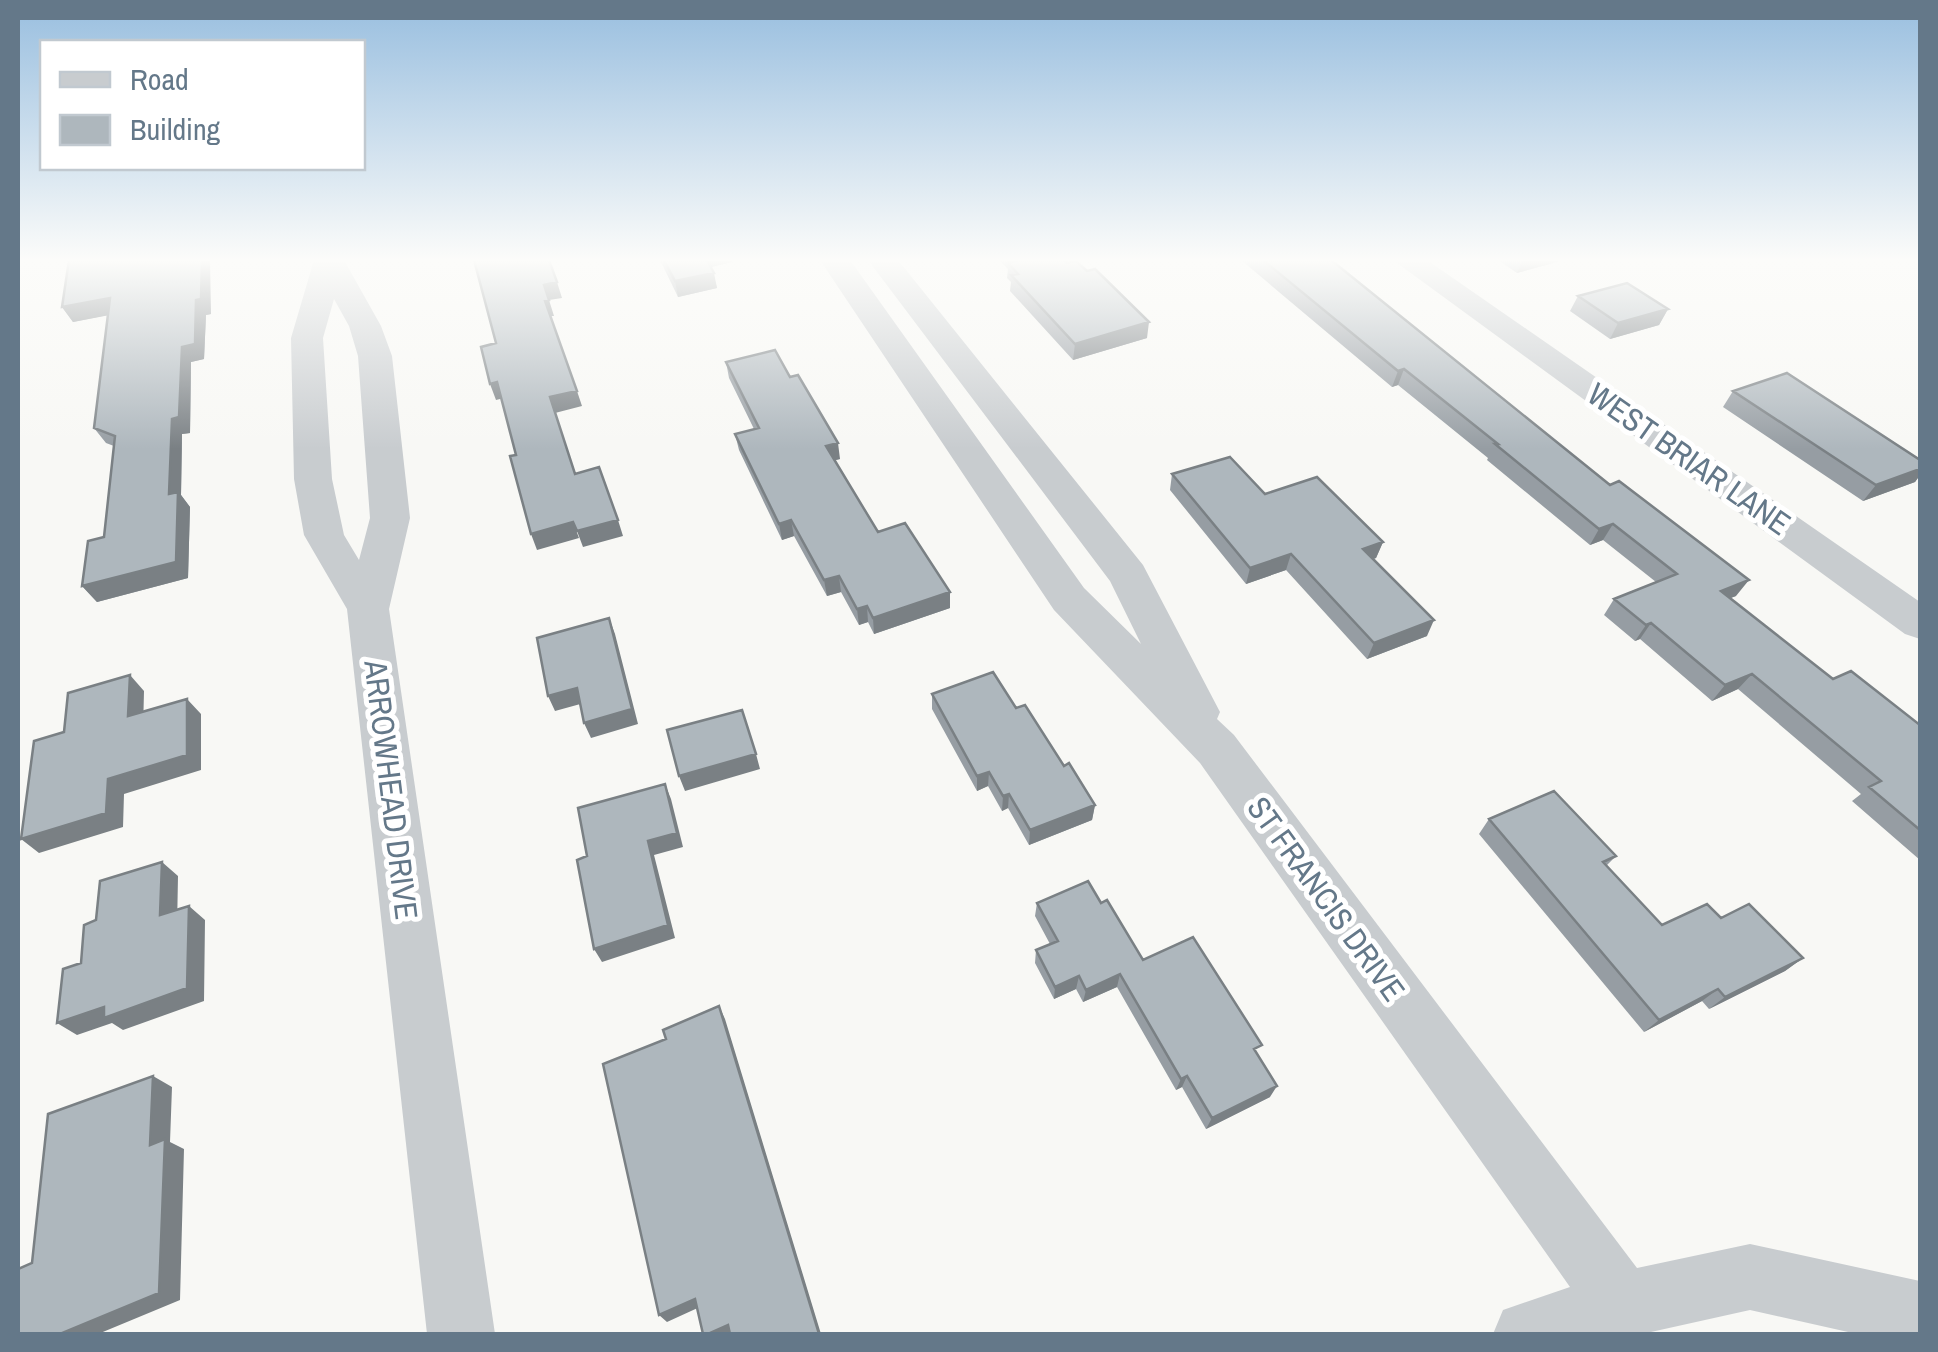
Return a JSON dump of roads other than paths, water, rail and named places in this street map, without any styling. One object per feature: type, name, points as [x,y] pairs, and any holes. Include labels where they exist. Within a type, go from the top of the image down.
[{"type":"street","name":"ARROWHEAD DRIVE","points":[[311,323],[307,338],[313,480],[324,535],[368,609],[461,1334]]},
{"type":"street","points":[[362,323],[376,356],[390,518],[368,609]]},
{"type":"street","name":"ST FRANCIS DRIVE","points":[[879,323],[1069,599],[1216,750],[1624,1305]]},
{"type":"street","points":[[932,323],[1128,575],[1216,750]]},
{"type":"street","name":"WEST BRIAR LANE","points":[[1497,323],[1920,623]]},
{"type":"street","points":[[1528,1334],[1624,1305],[1750,1277],[1920,1315]]}]
